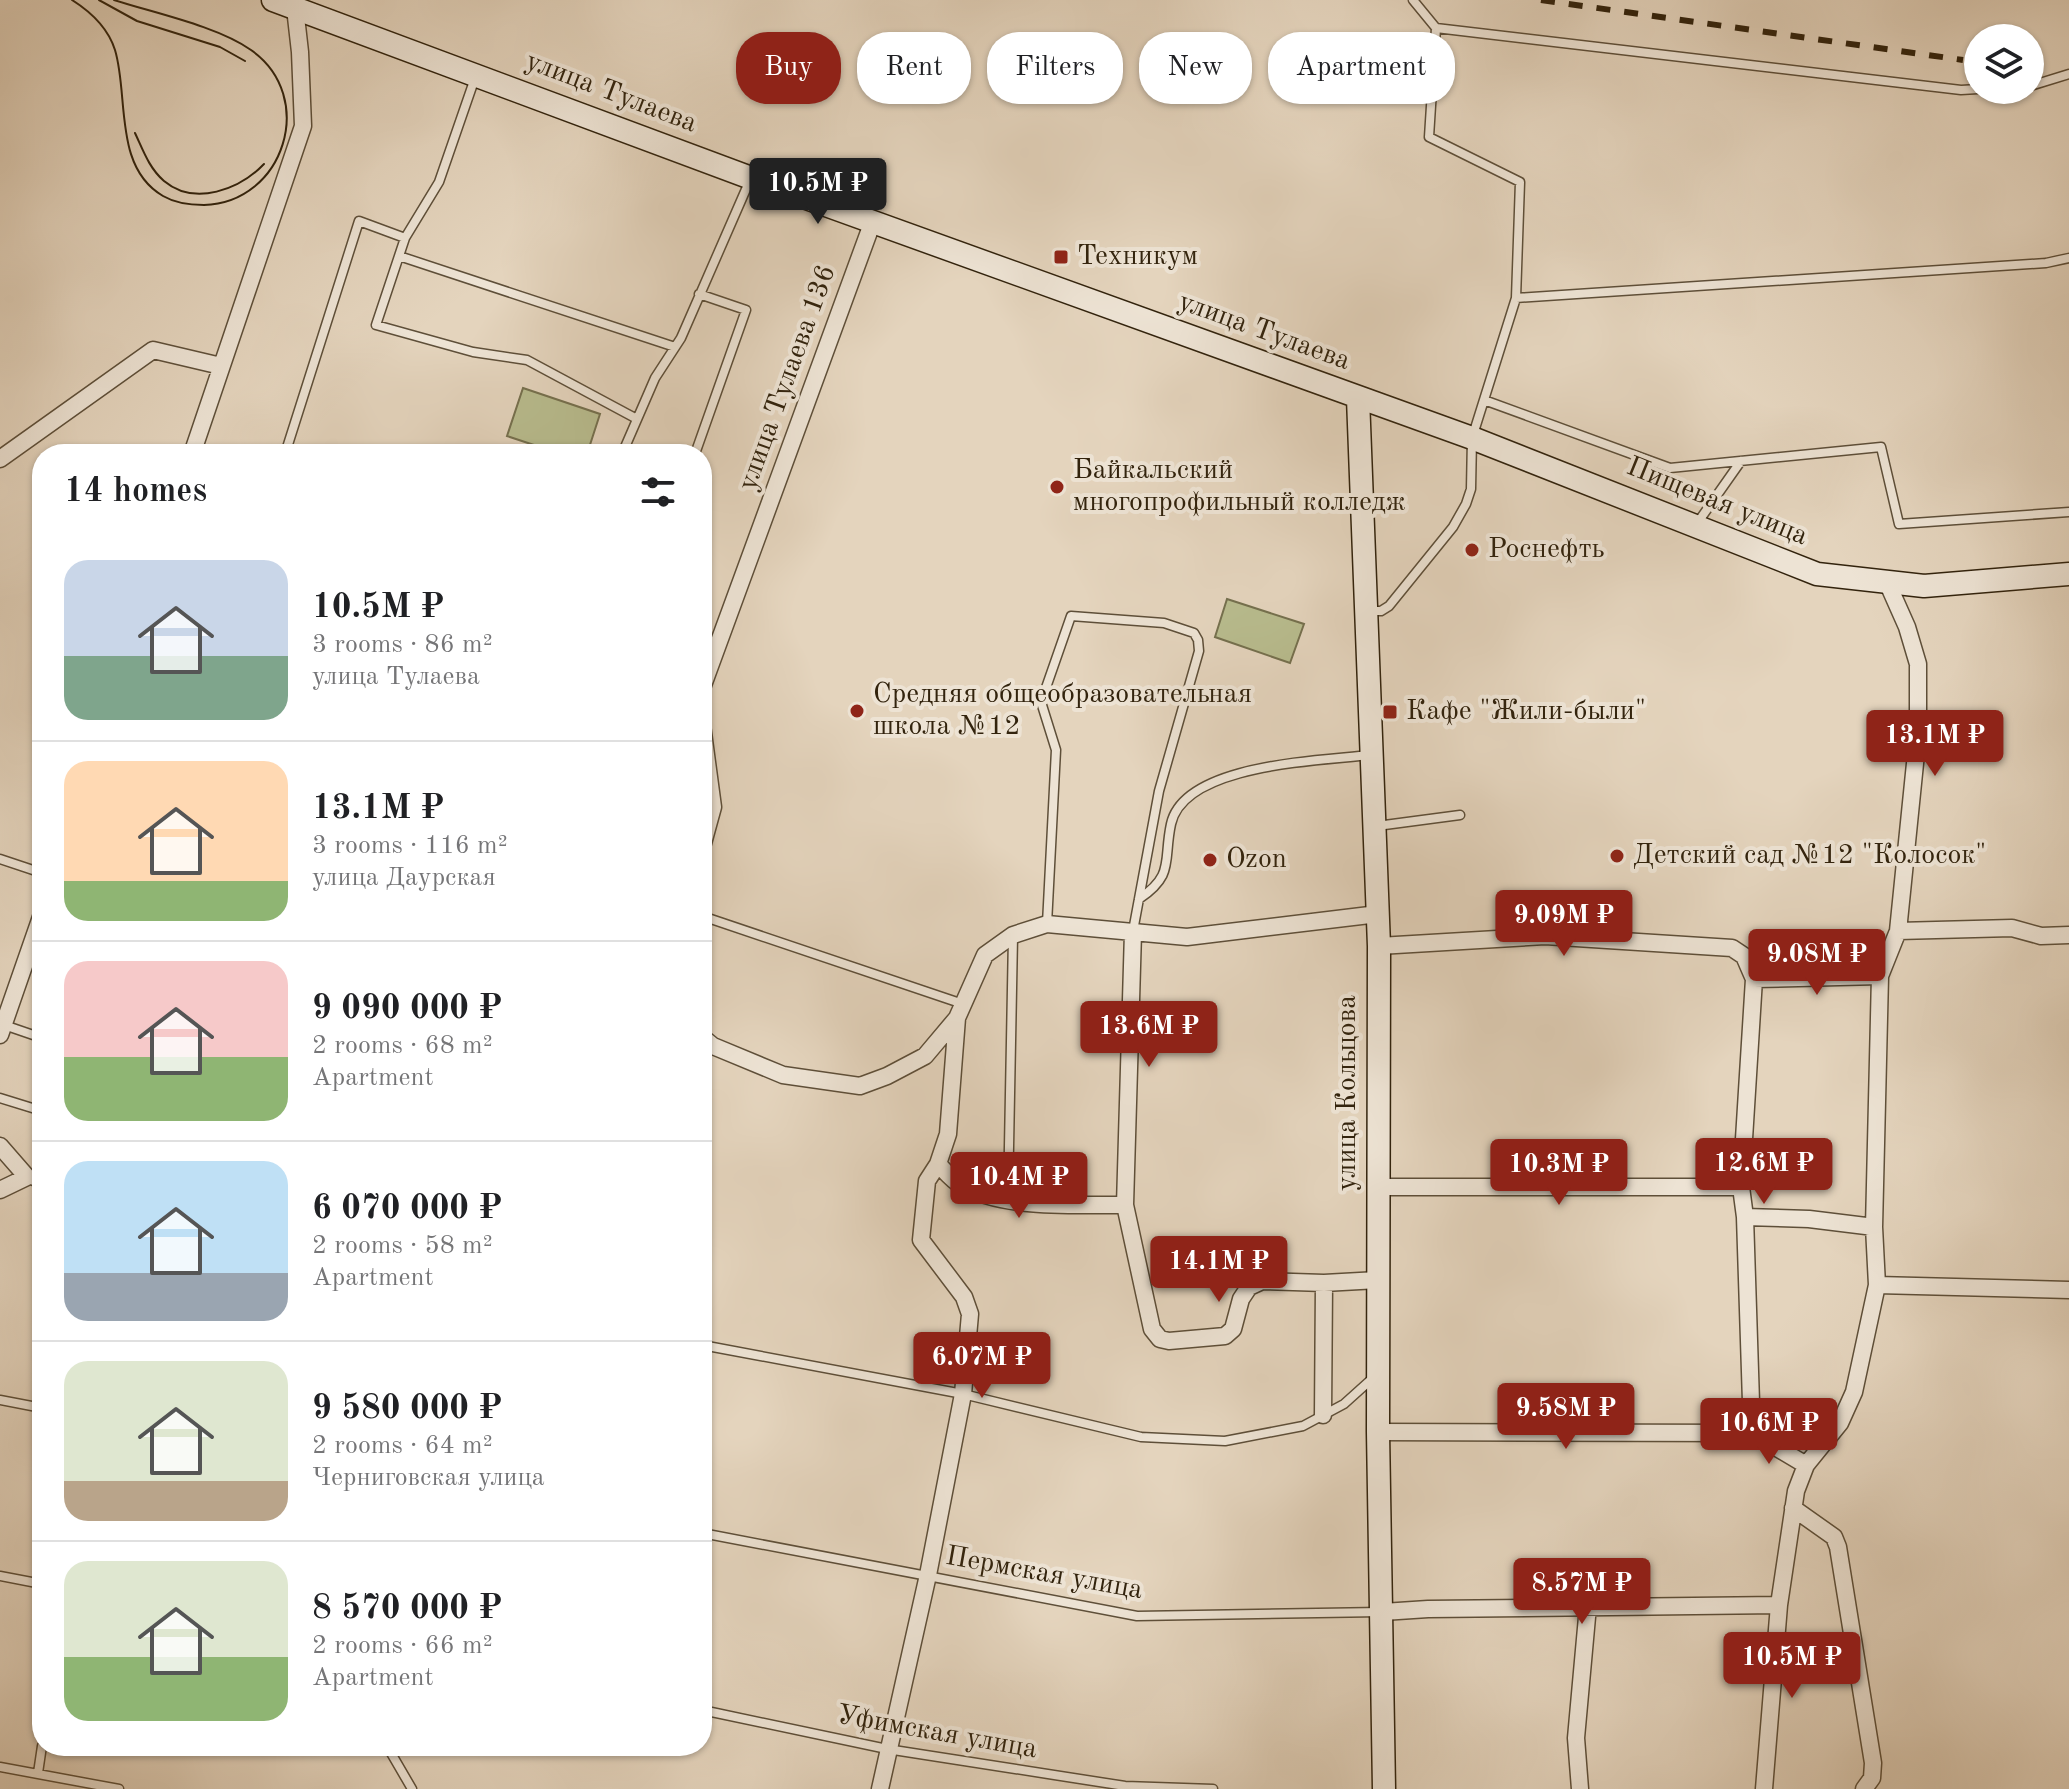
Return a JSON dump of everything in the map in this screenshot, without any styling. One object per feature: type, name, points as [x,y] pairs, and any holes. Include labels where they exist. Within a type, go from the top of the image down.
[{"type":"main road","name":"улица Тулаева","points":[[273,0],[292,4],[751,178],[1358,398]]},
{"type":"main road","name":"Пищевая улица","points":[[1358,398],[1472,438],[1817,574],[1924,586],[2066,576]]},
{"type":"main road","name":"улица Кольцова","points":[[1358,398],[1379,946],[1378,1432],[1384,1789]]},
{"type":"street","points":[[195,444],[303,126],[300,52],[292,4]]},
{"type":"street","name":"улица Тулаева 136","points":[[712,659],[873,221]]},
{"type":"street","points":[[0,459],[153,350],[221,366]]},
{"type":"street","points":[[1764,1789],[1779,1605],[1796,1491],[1806,1465],[1840,1423],[1854,1392],[1877,1285],[1874,1227],[1880,976],[1898,931],[1918,734],[1918,664],[1907,627],[1887,582]]},
{"type":"street","points":[[712,1045],[783,1075],[860,1086],[925,1056],[960,1011],[985,955],[1013,935],[1047,924],[1187,937],[1378,914]]},
{"type":"street","points":[[1898,931],[2012,928],[2041,936],[2069,935]]},
{"type":"street","points":[[1133,932],[1125,1205],[1142,1271],[1152,1329],[1160,1339],[1169,1341],[1225,1336],[1233,1329],[1241,1299],[1249,1287],[1262,1281],[1324,1283],[1378,1280]]},
{"type":"street","points":[[1379,946],[1545,936],[1732,948],[1744,956],[1754,979],[1741,1187],[1745,1217],[1752,1433]]},
{"type":"street","points":[[2,1030],[32,943]]},
{"type":"street","points":[[1754,979],[1880,976]]},
{"type":"street","points":[[880,1789],[928,1575],[963,1394],[970,1314],[964,1297],[921,1240],[927,1181],[938,1164],[948,1134],[960,1011]]},
{"type":"street","points":[[0,1146],[32,1179]]},
{"type":"street","points":[[938,1164],[959,1184],[995,1198],[1125,1205]]},
{"type":"street","points":[[0,1190],[32,1183]]},
{"type":"street","points":[[1378,1187],[1741,1187]]},
{"type":"street","points":[[1745,1217],[1809,1219],[1874,1227]]},
{"type":"street","points":[[1323,1415],[1324,1283]]},
{"type":"street","points":[[1877,1285],[2069,1290]]},
{"type":"street","points":[[1378,1432],[1752,1433],[1806,1465]]},
{"type":"street","points":[[1793,1508],[1834,1537],[1838,1547],[1873,1763],[1872,1778],[1864,1789]]},
{"type":"street","points":[[1383,1612],[1779,1605]]},
{"type":"street","points":[[1580,1789],[1576,1738],[1588,1606]]},
{"type":"lane","points":[[1365,611],[1381,611],[1389,606],[1453,527],[1466,504],[1471,489],[1472,438],[1516,298],[1520,182],[1429,137],[1436,28],[1413,0]]},
{"type":"lane","points":[[1436,28],[1964,90]]},
{"type":"lane","points":[[2044,82],[2069,74]]},
{"type":"lane","points":[[477,75],[439,182],[405,238],[376,325],[473,352],[527,360],[637,419]]},
{"type":"lane","points":[[626,444],[655,378],[675,347],[751,178]]},
{"type":"lane","points":[[288,444],[359,221],[405,238]]},
{"type":"lane","points":[[399,256],[675,347]]},
{"type":"lane","points":[[1516,298],[2046,263],[2069,258]]},
{"type":"lane","points":[[699,294],[746,310],[699,444]]},
{"type":"lane","points":[[1484,400],[1670,468],[1881,447],[1899,524],[2069,512]]},
{"type":"lane","points":[[1695,526],[1741,461]]},
{"type":"lane","points":[[1047,924],[1056,750],[1041,702],[1071,616],[1164,623],[1194,633],[1199,651],[1159,791],[1133,932]]},
{"type":"lane","points":[[1139,899],[1157,887],[1165,871],[1171,822],[1183,801],[1209,784],[1250,770],[1372,754]]},
{"type":"lane","points":[[1376,827],[1460,815]]},
{"type":"lane","points":[[0,859],[32,870]]},
{"type":"lane","points":[[712,920],[960,1011]]},
{"type":"lane","points":[[1008,1199],[1013,935]]},
{"type":"lane","points":[[2,1030],[32,1036]]},
{"type":"lane","points":[[0,1098],[32,1108]]},
{"type":"lane","points":[[712,1347],[963,1394],[1141,1437],[1225,1441],[1303,1426],[1344,1404],[1379,1372]]},
{"type":"lane","points":[[0,1400],[32,1406]]},
{"type":"lane","name":"Пермская улица","points":[[712,1535],[1137,1616],[1383,1612]]},
{"type":"lane","points":[[0,1576],[32,1582]]},
{"type":"lane","name":"Уфимская улица","points":[[712,1712],[887,1749],[1125,1786],[1213,1789]]},
{"type":"lane","points":[[38,1773],[41,1756]]},
{"type":"lane","points":[[393,1756],[412,1789]]},
{"type":"lane","points":[[0,1767],[119,1789]]},
{"type":"green space","points":[[523,388],[600,414],[590,444],[531,444],[507,436]]},
{"type":"green space","points":[[1227,599],[1304,624],[1290,663],[1215,637]]},
{"type":"tram line","points":[[72,0],[98,21],[112,42],[119,68],[130,149],[136,167],[147,183],[163,196],[199,205],[232,200],[255,187],[272,167],[283,144],[287,119],[283,94],[271,70],[237,41],[185,21],[114,0]]},
{"type":"tram line","points":[[99,0],[137,21],[220,47],[245,61]]},
{"type":"tram line","points":[[135,133],[159,176],[176,189],[189,193],[217,192],[230,187],[264,164]]},
{"type":"railway","points":[[1541,0],[1963,60]]},
{"type":"place","name":"Техникум","points":[[1061,257]]},
{"type":"place","name":"Байкальский многопрофильный колледж","points":[[1057,487]]},
{"type":"place","name":"Роснефть","points":[[1472,550]]},
{"type":"place","name":"Средняя общеобразовательная школа №12","points":[[857,711]]},
{"type":"place","name":"Кафе \"Жили-были\"","points":[[1390,712]]},
{"type":"place","name":"Детский сад №12 \"Колосок\"","points":[[1617,856]]},
{"type":"place","name":"Ozon","points":[[1210,860]]}]
